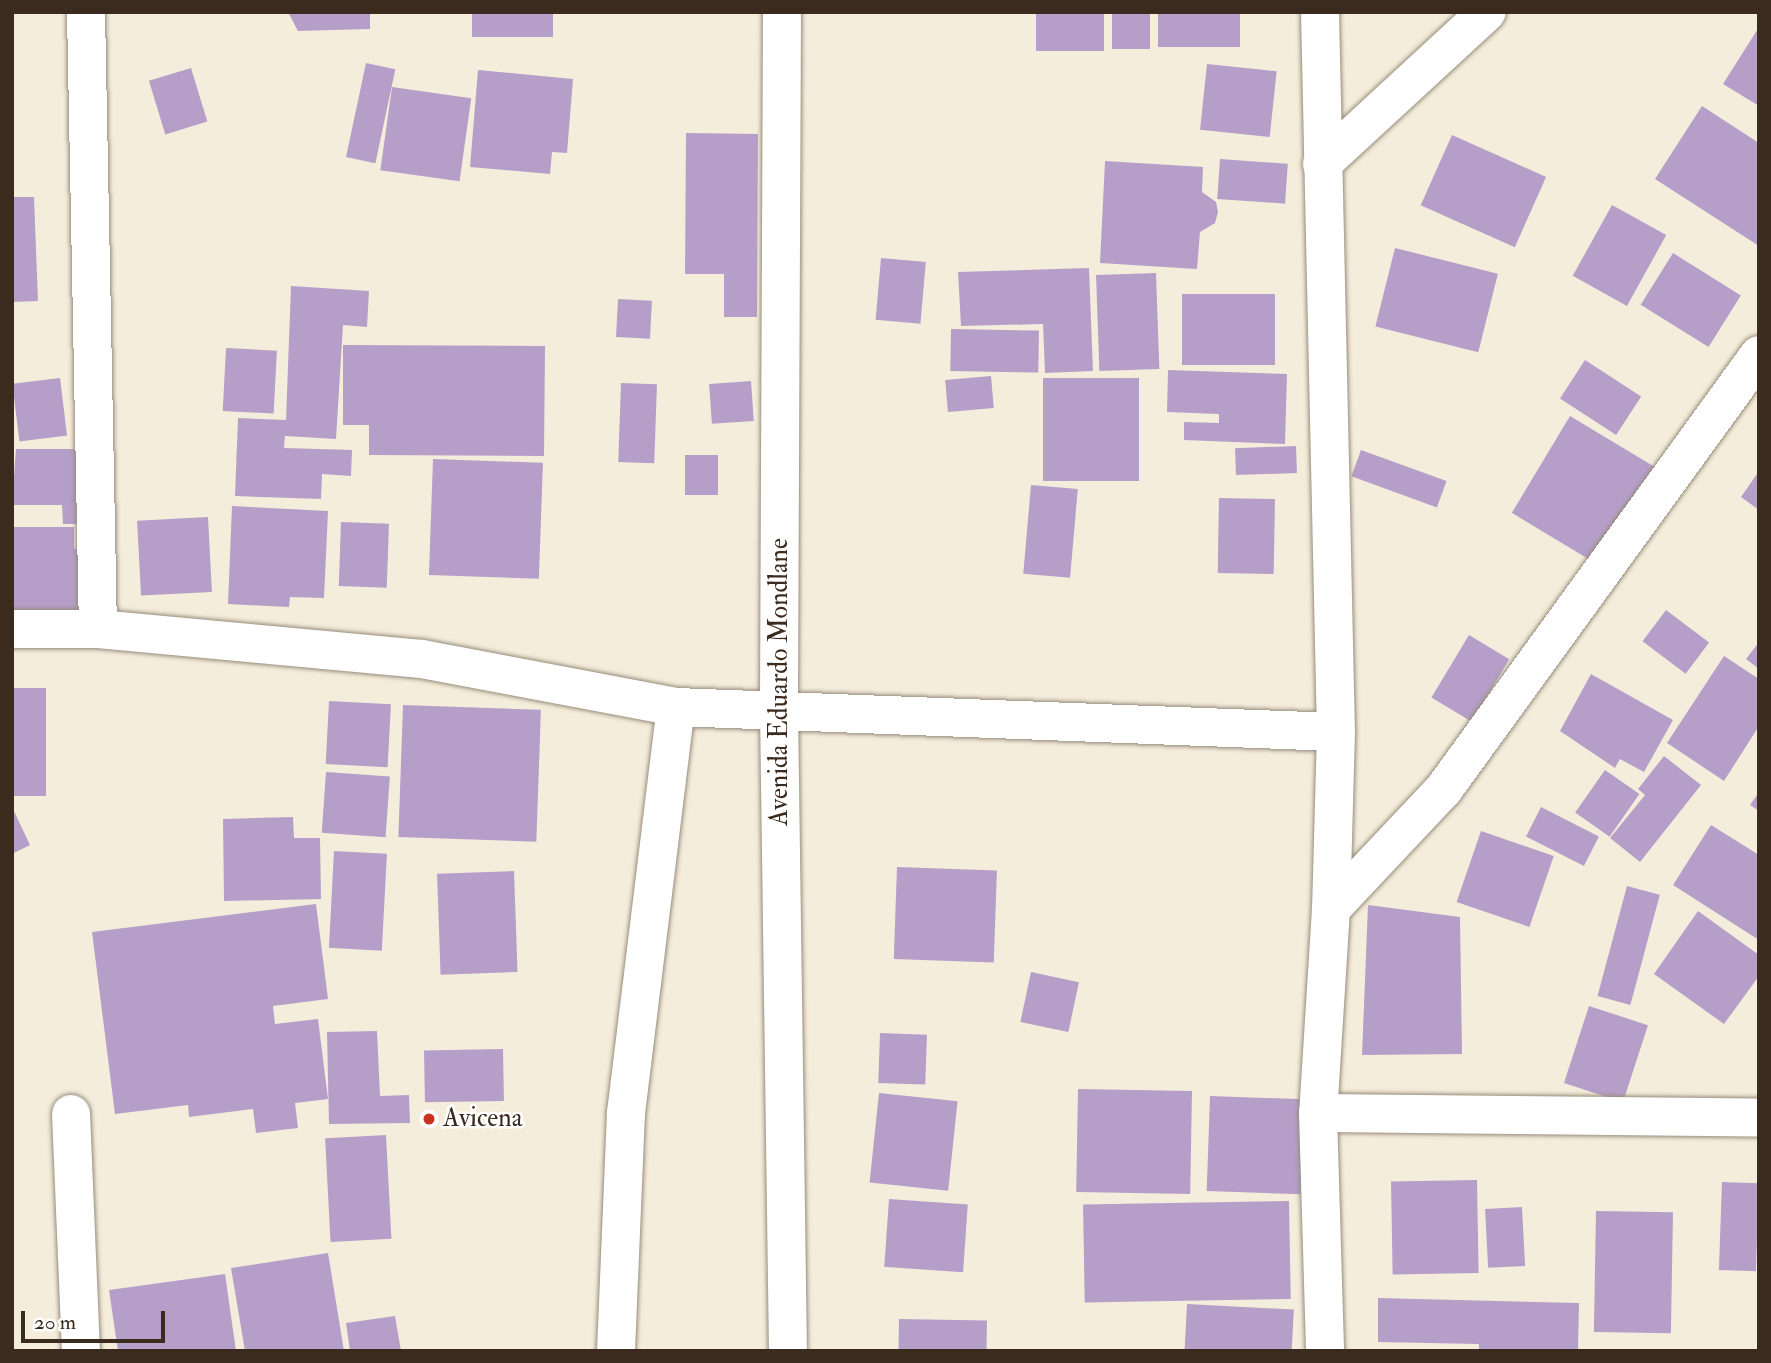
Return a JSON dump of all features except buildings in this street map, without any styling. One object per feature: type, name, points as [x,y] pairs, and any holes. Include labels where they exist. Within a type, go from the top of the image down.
[{"type":"street","points":[[86,12],[98,629]]},
{"type":"street","name":"Avenida Eduardo Mondlane","points":[[782,12],[779,710],[788,1351]]},
{"type":"street","points":[[1320,12],[1336,732],[1331,909],[1318,1113],[1325,1351]]},
{"type":"street","points":[[1322,164],[1487,12]]},
{"type":"street","points":[[1331,909],[1444,789],[1759,355]]},
{"type":"street","points":[[12,629],[98,629],[422,659],[676,707],[1336,732]]},
{"type":"street","points":[[616,1351],[626,1113],[676,707]]},
{"type":"street","points":[[1318,1113],[1757,1116]]},
{"type":"street","points":[[71,1114],[80,1351]]},
{"type":"place","name":"Avicena","points":[[429,1119]]}]
